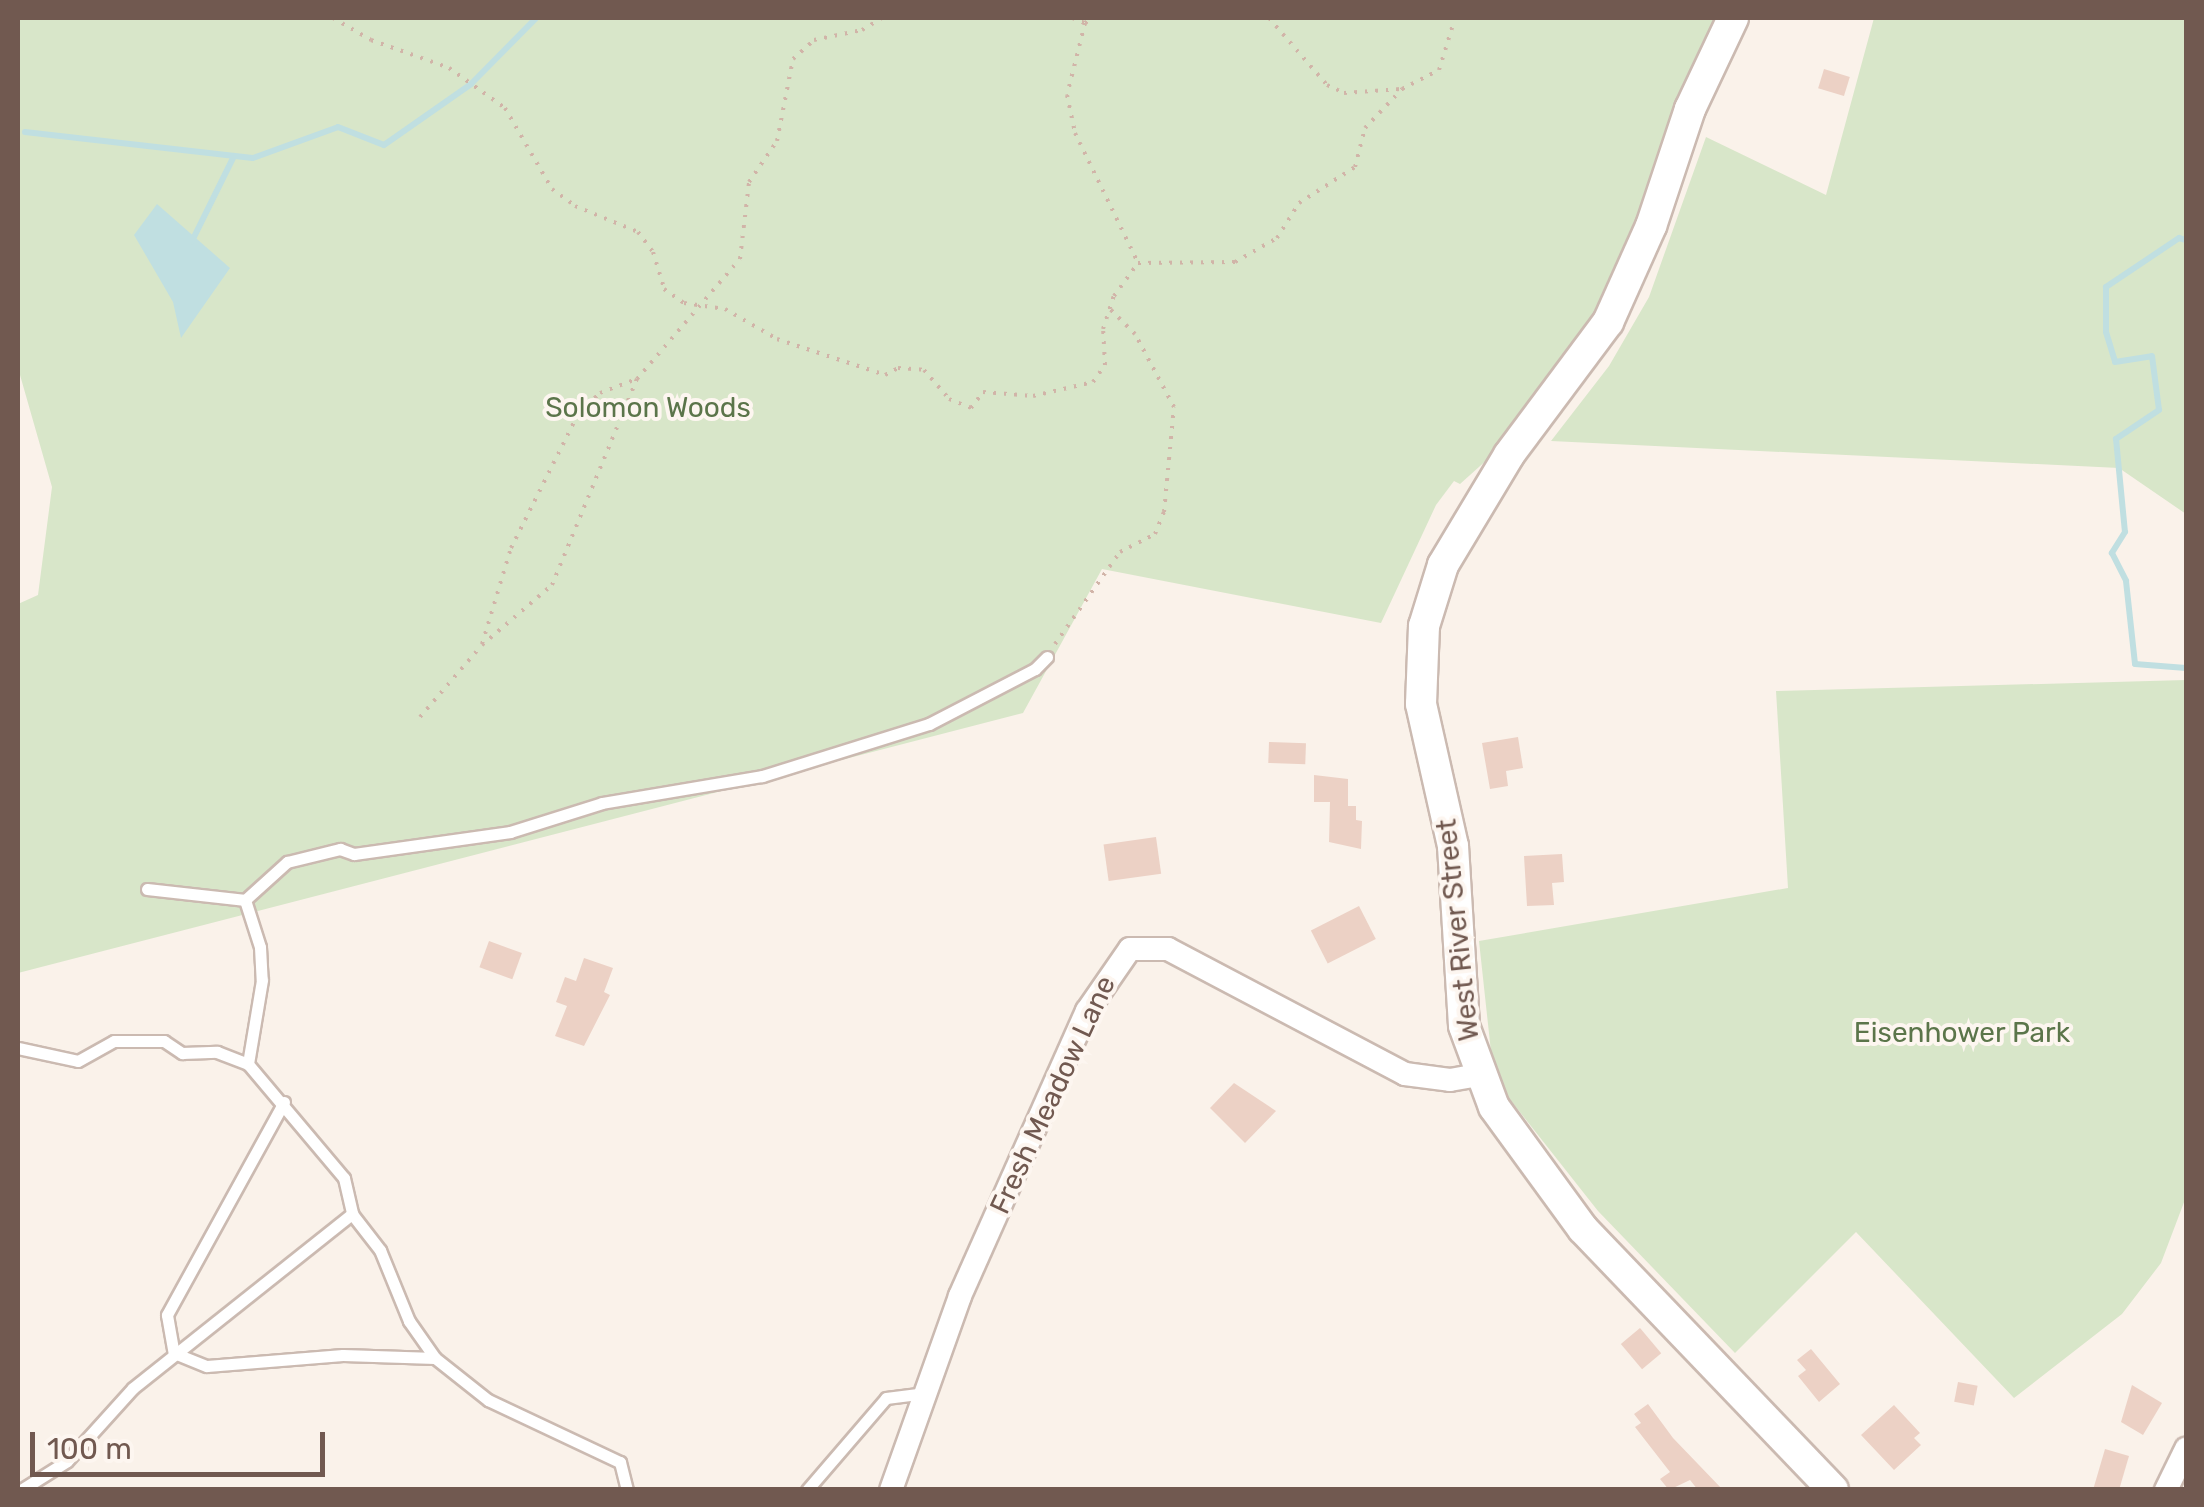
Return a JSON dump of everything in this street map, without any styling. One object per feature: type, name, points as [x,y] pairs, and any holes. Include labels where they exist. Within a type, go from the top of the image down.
[{"type":"street","name":"West River Street","points":[[1733,18],[1690,109],[1651,226],[1608,322],[1470,514],[1443,565],[1424,626],[1424,725],[1453,846],[1460,996],[1478,1074],[1526,1158],[1583,1228],[1833,1490]]},
{"type":"street","name":"Fresh Meadow Lane","points":[[892,1490],[960,1296],[1087,1011],[1130,950],[1168,949],[1404,1074],[1450,1080],[1478,1074]]},
{"type":"street","points":[[2166,1490],[2186,1449]]},
{"type":"lane","points":[[147,889],[245,900],[288,862],[340,849],[354,854],[510,832],[602,803],[762,776],[929,724],[1035,669],[1047,656]]},
{"type":"lane","points":[[245,900],[260,947],[262,980],[248,1064]]},
{"type":"lane","points":[[18,1048],[78,1061],[114,1041],[164,1041],[182,1053],[217,1052],[248,1064],[284,1102],[344,1178],[352,1214],[380,1250],[409,1320],[435,1358],[488,1400],[620,1462],[627,1490]]},
{"type":"lane","points":[[174,1354],[167,1315],[284,1102]]},
{"type":"lane","points":[[22,1490],[67,1460],[174,1354],[352,1214]]},
{"type":"lane","points":[[174,1354],[207,1366],[343,1355],[435,1358]]},
{"type":"lane","points":[[806,1490],[886,1398],[926,1393]]},
{"type":"path","points":[[332,18],[371,40],[449,68],[505,108],[552,189],[575,206],[638,232],[654,252],[664,289],[684,303],[707,304],[776,340],[885,376],[898,368],[924,370],[949,399],[970,408],[984,392],[1033,396],[1092,382],[1105,365],[1110,309],[1138,263]]},
{"type":"path","points":[[420,717],[482,645],[552,585],[637,379],[707,304],[740,259],[749,182],[777,140],[793,59],[814,40],[862,30],[882,18]]},
{"type":"path","points":[[1072,18],[1084,22],[1093,18]]},
{"type":"path","points":[[1269,18],[1328,84],[1344,93],[1402,90]]},
{"type":"path","points":[[1138,263],[1236,262],[1278,238],[1299,203],[1355,167],[1365,128],[1402,90],[1439,70],[1454,18]]},
{"type":"path","points":[[1084,22],[1067,95],[1075,133],[1138,263]]},
{"type":"path","points":[[1047,656],[1120,552],[1155,534],[1164,512],[1174,407],[1135,334],[1110,309]]},
{"type":"path","points":[[482,645],[511,548],[580,412],[600,394],[637,379]]},
{"type":"green space","name":"Solomon Woods","points":[[18,18],[1720,18],[1617,284],[1499,449],[1460,484],[1454,481],[1436,505],[1381,623],[1102,569],[1023,713],[18,973],[18,604],[38,595],[52,487],[18,368]]},
{"type":"green space","points":[[1874,18],[2186,18],[2186,514],[2119,468],[1551,441],[1609,366],[1649,297],[1706,137],[1826,195]]},
{"type":"green space","name":"Eisenhower Park","points":[[2186,680],[2186,1197],[2161,1263],[2122,1314],[2014,1398],[1856,1232],[1735,1353],[1598,1211],[1508,1097],[1492,1061],[1479,941],[1788,888],[1776,691]]},
{"type":"water","points":[[157,204],[230,268],[181,338],[173,302],[134,235]]},
{"type":"building","points":[[1824,69],[1850,77],[1844,96],[1818,88]]},
{"type":"building","points":[[1518,737],[1523,768],[1506,771],[1508,786],[1490,789],[1482,743]]},
{"type":"building","points":[[1269,742],[1306,743],[1305,764],[1268,763]]},
{"type":"building","points":[[1314,775],[1348,779],[1348,806],[1356,806],[1356,820],[1362,821],[1361,849],[1329,842],[1330,802],[1314,802]]},
{"type":"building","points":[[1156,837],[1161,874],[1109,881],[1104,844]]},
{"type":"building","points":[[1562,854],[1564,882],[1552,883],[1554,905],[1527,906],[1524,856]]},
{"type":"building","points":[[1359,906],[1376,939],[1328,963],[1311,931]]},
{"type":"building","points":[[489,941],[522,953],[512,979],[479,967]]},
{"type":"building","points":[[584,958],[613,968],[604,992],[610,995],[584,1046],[555,1036],[567,1006],[556,1002],[565,977],[576,981]]},
{"type":"building","points":[[1234,1083],[1276,1111],[1245,1143],[1210,1108]]},
{"type":"building","points":[[1640,1328],[1661,1353],[1642,1369],[1621,1344]]},
{"type":"building","points":[[1811,1349],[1840,1384],[1819,1402],[1798,1376],[1806,1370],[1797,1360]]},
{"type":"building","points":[[1958,1382],[1978,1386],[1974,1405],[1954,1402]]},
{"type":"building","points":[[2132,1385],[2162,1403],[2143,1435],[2121,1422]]},
{"type":"building","points":[[1648,1404],[1673,1438],[1723,1490],[1698,1490],[1690,1480],[1669,1490],[1660,1479],[1670,1472],[1635,1427],[1641,1423],[1634,1414]]},
{"type":"building","points":[[1894,1405],[1920,1433],[1914,1438],[1921,1445],[1894,1470],[1861,1435]]},
{"type":"building","points":[[2105,1449],[2129,1456],[2119,1490],[2093,1490]]},
{"type":"waterway","points":[[25,132],[253,158],[338,127],[384,145],[471,84],[536,18]]},
{"type":"waterway","points":[[192,241],[234,156]]},
{"type":"waterway","points":[[2186,240],[2179,238],[2106,287],[2106,332],[2115,362],[2152,356],[2159,410],[2116,439],[2125,532],[2112,553],[2126,581],[2135,664],[2186,668]]}]
